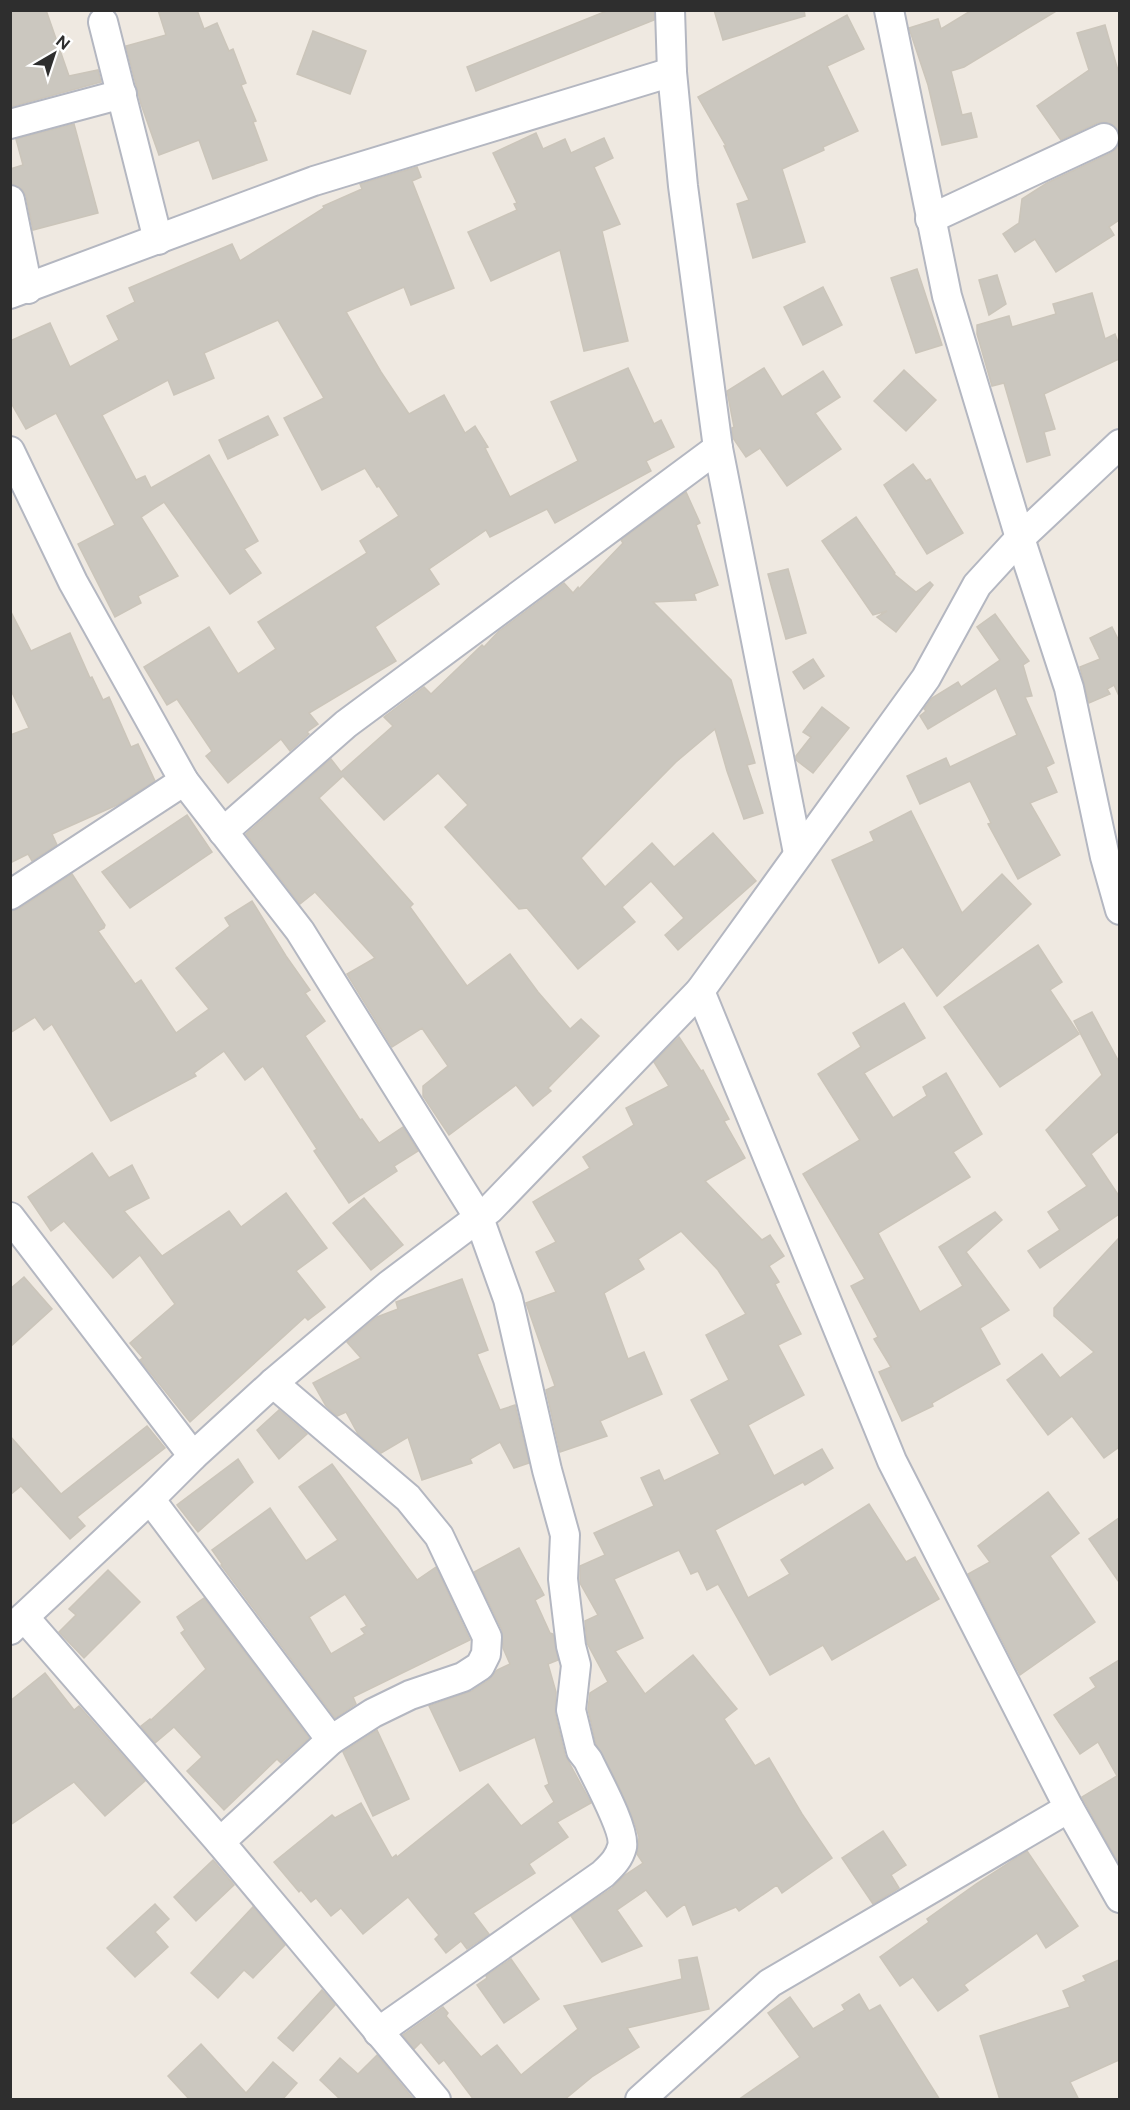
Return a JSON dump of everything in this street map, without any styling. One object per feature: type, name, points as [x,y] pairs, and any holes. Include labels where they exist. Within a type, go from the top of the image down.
[{"type":"street","points":[[670,10],[672,72],[683,186],[718,448],[798,853]]},
{"type":"street","points":[[889,10],[947,296],[1020,538],[1069,688],[1112,851],[1119,910]]},
{"type":"street","points":[[104,22],[158,240]]},
{"type":"street","points":[[10,200],[19,292],[314,181],[672,72]]},
{"type":"street","points":[[10,124],[122,94]]},
{"type":"street","points":[[930,219],[1104,138]]},
{"type":"street","points":[[436,2100],[220,1842],[17,1623],[273,1383],[389,1285],[490,1209],[700,991],[926,678],[977,585],[1020,538],[1119,444]]},
{"type":"street","points":[[222,832],[346,724],[718,448]]},
{"type":"street","points":[[10,451],[73,582],[184,781],[300,931],[479,1218],[508,1299],[547,1470],[565,1534],[563,1579],[571,1646],[576,1665],[571,1710],[580,1751],[588,1760],[616,1819],[623,1845],[617,1860],[603,1874],[378,2032]]},
{"type":"street","points":[[10,895],[184,781]]},
{"type":"street","points":[[700,991],[892,1461],[1070,1808],[1119,1898]]},
{"type":"street","points":[[10,1217],[193,1456]]},
{"type":"street","points":[[220,1842],[331,1740],[373,1713],[410,1695],[463,1677],[480,1666],[486,1654],[487,1637],[439,1536],[425,1517],[408,1498],[273,1383]]},
{"type":"street","points":[[150,1499],[331,1740]]},
{"type":"street","points":[[640,2100],[770,1983],[1070,1808]]},
{"type":"building","points":[[10,10],[46,10],[69,76],[98,70],[101,82],[10,107]]},
{"type":"building","points":[[158,10],[197,10],[204,29],[217,23],[229,51],[233,49],[246,83],[241,85],[256,121],[253,122],[267,160],[213,179],[199,140],[159,155],[141,104],[126,46],[166,35]]},
{"type":"building","points":[[609,10],[654,10],[654,20],[476,91],[467,67]]},
{"type":"building","points":[[714,10],[804,10],[805,16],[723,40]]},
{"type":"building","points":[[972,10],[1058,10],[964,67],[951,71],[962,115],[971,113],[977,137],[942,145],[928,85],[909,28],[938,19],[941,29]]},
{"type":"building","points":[[847,15],[864,49],[827,66],[858,131],[782,169],[805,242],[753,258],[737,204],[749,200],[724,146],[726,146],[698,97]]},
{"type":"building","points":[[1105,25],[1119,74],[1119,134],[1114,125],[1105,122],[1097,123],[1061,140],[1037,106],[1089,70],[1077,33]]},
{"type":"building","points":[[313,31],[366,51],[350,94],[297,74]]},
{"type":"building","points":[[74,124],[98,213],[33,230],[26,196],[22,189],[10,184],[10,169],[23,165],[16,139]]},
{"type":"building","points":[[536,133],[543,149],[565,139],[571,153],[604,138],[613,158],[594,167],[620,224],[602,231],[628,341],[584,351],[560,250],[491,281],[468,232],[517,210],[514,204],[517,203],[493,153]]},
{"type":"building","points":[[1119,142],[1119,220],[1109,227],[1114,235],[1056,272],[1035,239],[1015,252],[1003,234],[1019,223],[1022,199],[1047,183],[1111,153],[1117,148]]},
{"type":"building","points":[[417,167],[421,177],[412,181],[454,288],[411,305],[404,287],[346,312],[409,414],[444,395],[465,433],[475,426],[488,447],[485,448],[510,497],[578,461],[551,402],[628,368],[654,424],[661,420],[674,447],[646,461],[651,471],[555,523],[547,509],[490,537],[486,530],[429,569],[439,584],[375,627],[396,661],[309,713],[318,724],[307,732],[309,734],[290,751],[281,739],[228,783],[206,756],[212,751],[177,699],[167,705],[144,667],[209,627],[238,674],[276,649],[258,622],[367,553],[360,541],[399,516],[365,468],[322,490],[284,418],[324,398],[278,320],[204,353],[214,378],[174,395],[168,380],[102,415],[136,480],[145,476],[151,488],[209,455],[258,541],[244,549],[261,573],[230,594],[164,502],[141,517],[178,576],[138,596],[141,603],[115,617],[78,544],[115,525],[56,413],[26,429],[10,401],[10,341],[50,323],[70,367],[119,340],[107,316],[135,302],[129,288],[232,244],[240,261],[324,208],[323,206],[362,189],[360,184]]},
{"type":"building","points":[[917,269],[942,345],[916,353],[891,278]]},
{"type":"building","points":[[997,275],[1006,304],[989,315],[979,280]]},
{"type":"building","points":[[823,287],[842,325],[803,345],[784,307]]},
{"type":"building","points":[[1092,293],[1105,339],[1115,334],[1119,345],[1119,359],[1044,394],[1055,429],[1044,432],[1050,455],[1027,462],[1004,383],[992,386],[977,334],[977,325],[1009,316],[1012,327],[1056,314],[1053,304]]},
{"type":"building","points":[[764,368],[782,397],[823,371],[840,397],[815,413],[841,449],[787,486],[760,448],[746,457],[733,438],[732,428],[734,427],[727,391]]},
{"type":"building","points":[[904,370],[936,400],[906,431],[874,401]]},
{"type":"building","points":[[268,416],[278,435],[228,459],[219,440]]},
{"type":"building","points":[[913,464],[926,481],[930,479],[963,533],[927,554],[884,485]]},
{"type":"building","points":[[686,492],[700,523],[696,525],[718,585],[694,594],[696,600],[653,602],[731,680],[755,763],[747,765],[763,813],[744,819],[715,729],[676,762],[581,858],[605,887],[652,843],[674,867],[713,833],[756,881],[678,950],[665,935],[684,918],[651,881],[622,907],[635,922],[578,969],[527,908],[519,909],[445,827],[468,805],[438,773],[384,820],[343,776],[319,798],[413,904],[410,907],[467,986],[510,954],[538,992],[570,1029],[581,1019],[599,1036],[548,1088],[551,1091],[533,1106],[516,1085],[449,1135],[423,1096],[423,1086],[448,1066],[422,1028],[392,1047],[347,974],[375,958],[315,892],[300,904],[246,834],[331,759],[341,772],[393,726],[384,717],[424,687],[431,694],[482,645],[484,647],[498,632],[564,583],[573,593],[578,587],[579,589],[623,543],[621,540]]},
{"type":"building","points":[[856,517],[894,574],[916,592],[930,582],[933,585],[896,632],[877,617],[887,611],[873,615],[822,541]]},
{"type":"building","points":[[788,569],[806,633],[786,639],[768,574]]},
{"type":"building","points":[[10,610],[31,651],[70,633],[90,678],[92,677],[103,700],[109,697],[131,747],[138,744],[155,781],[117,805],[52,834],[57,845],[32,861],[28,854],[10,863],[10,735],[29,728],[10,688]]},
{"type":"building","points":[[995,614],[1029,661],[1023,665],[1032,696],[1025,697],[1054,763],[1046,767],[1057,792],[1030,803],[1060,855],[1018,879],[988,824],[991,823],[970,781],[920,804],[907,776],[946,758],[950,767],[1017,735],[996,688],[928,729],[920,716],[926,711],[924,709],[932,698],[958,682],[961,687],[1000,660],[977,627]]},
{"type":"building","points":[[1112,627],[1119,641],[1119,696],[1114,685],[1107,689],[1110,694],[1089,703],[1080,667],[1100,659],[1090,638]]},
{"type":"building","points":[[813,659],[824,676],[804,689],[793,672]]},
{"type":"building","points":[[822,707],[849,728],[813,773],[796,760],[796,756],[811,737],[803,732]]},
{"type":"building","points":[[911,811],[962,913],[1002,874],[1031,904],[937,996],[903,947],[879,963],[832,860],[874,841],[870,832]]},
{"type":"building","points":[[187,815],[212,852],[130,908],[102,872]]},
{"type":"building","points":[[72,874],[105,925],[98,931],[135,984],[141,980],[176,1033],[209,1009],[176,968],[230,926],[225,918],[252,901],[310,990],[305,993],[325,1021],[305,1036],[360,1120],[362,1119],[379,1143],[403,1127],[418,1151],[394,1166],[397,1171],[349,1203],[314,1151],[317,1149],[263,1066],[245,1080],[224,1051],[194,1073],[196,1076],[111,1121],[52,1024],[44,1030],[35,1017],[10,1033],[10,911],[19,909]]},
{"type":"building","points":[[1038,945],[1062,982],[1050,990],[1079,1034],[1000,1087],[944,1007]]},
{"type":"building","points":[[904,1003],[925,1038],[864,1073],[893,1118],[927,1096],[923,1087],[946,1073],[982,1134],[953,1152],[970,1177],[878,1233],[920,1312],[963,1286],[939,1247],[995,1212],[1002,1220],[966,1252],[1009,1310],[980,1328],[1000,1364],[932,1403],[933,1406],[902,1421],[879,1372],[891,1367],[874,1339],[878,1337],[851,1286],[865,1279],[803,1174],[860,1140],[818,1074],[861,1047],[853,1033]]},
{"type":"building","points":[[1092,1012],[1118,1060],[1119,1058],[1119,1131],[1091,1154],[1119,1196],[1119,1214],[1040,1268],[1028,1251],[1060,1230],[1048,1212],[1087,1186],[1046,1130],[1102,1075],[1074,1021]]},
{"type":"building","points":[[679,1037],[701,1071],[703,1070],[729,1119],[724,1121],[745,1158],[705,1181],[762,1240],[770,1235],[784,1256],[769,1266],[779,1282],[775,1284],[801,1334],[778,1345],[804,1395],[748,1425],[774,1476],[822,1449],[833,1468],[805,1485],[803,1482],[715,1530],[748,1598],[790,1574],[781,1560],[869,1504],[906,1562],[915,1557],[939,1599],[832,1660],[823,1645],[770,1675],[718,1584],[707,1590],[698,1571],[691,1574],[679,1550],[614,1579],[643,1638],[615,1651],[645,1694],[693,1655],[737,1709],[724,1719],[755,1766],[769,1758],[802,1814],[832,1858],[782,1893],[777,1885],[739,1911],[736,1907],[693,1925],[685,1904],[667,1917],[646,1890],[617,1910],[642,1946],[602,1962],[571,1916],[643,1863],[637,1854],[639,1837],[635,1824],[618,1784],[596,1744],[588,1709],[590,1693],[608,1682],[587,1643],[585,1621],[598,1615],[580,1583],[580,1566],[605,1555],[594,1533],[654,1506],[641,1478],[659,1470],[664,1481],[720,1454],[691,1400],[729,1380],[706,1335],[746,1314],[718,1270],[681,1231],[638,1259],[644,1269],[604,1293],[628,1359],[644,1352],[662,1394],[600,1421],[607,1436],[560,1452],[546,1390],[555,1386],[526,1303],[556,1292],[536,1252],[556,1242],[533,1202],[590,1168],[583,1157],[634,1125],[626,1108],[669,1086],[654,1062]]},
{"type":"building","points":[[92,1153],[109,1178],[132,1165],[149,1198],[124,1211],[162,1256],[229,1211],[241,1227],[286,1193],[327,1248],[296,1271],[325,1307],[308,1320],[305,1317],[190,1422],[140,1360],[143,1358],[130,1343],[175,1304],[140,1255],[113,1278],[64,1221],[51,1231],[28,1197]]},
{"type":"building","points":[[364,1198],[403,1245],[371,1270],[333,1223]]},
{"type":"building","points":[[1119,1238],[1119,1447],[1104,1458],[1072,1416],[1048,1435],[1007,1380],[1042,1354],[1060,1378],[1094,1352],[1054,1316],[1054,1308]]},
{"type":"building","points":[[24,1277],[52,1309],[10,1347],[10,1289]]},
{"type":"building","points":[[462,1279],[488,1350],[477,1354],[500,1410],[515,1405],[529,1463],[514,1468],[500,1442],[470,1459],[472,1463],[422,1480],[408,1437],[381,1453],[358,1434],[346,1412],[337,1416],[326,1406],[313,1383],[361,1358],[347,1342],[377,1317],[398,1309],[396,1302]]},
{"type":"building","points":[[279,1410],[307,1434],[279,1459],[257,1430]]},
{"type":"building","points":[[147,1426],[165,1448],[77,1517],[85,1526],[70,1539],[21,1486],[10,1495],[10,1436],[61,1494]]},
{"type":"building","points":[[238,1459],[253,1482],[198,1532],[177,1505]]},
{"type":"building","points":[[332,1464],[417,1580],[436,1567],[470,1640],[353,1697],[356,1704],[335,1718],[212,1550],[270,1508],[306,1561],[338,1540],[299,1487]],"holes":[[[345,1594],[367,1626],[361,1629],[365,1634],[331,1654],[309,1617]]]},
{"type":"building","points":[[1048,1492],[1079,1533],[1050,1556],[1095,1622],[1020,1675],[968,1574],[990,1562],[978,1546]]},
{"type":"building","points":[[1119,1518],[1119,1582],[1089,1539]]},
{"type":"building","points":[[519,1548],[544,1595],[535,1600],[550,1633],[553,1634],[558,1660],[548,1664],[556,1692],[555,1714],[565,1755],[591,1803],[557,1822],[568,1837],[529,1864],[535,1873],[473,1913],[489,1934],[467,1949],[461,1941],[446,1953],[435,1939],[439,1935],[408,1897],[363,1934],[341,1908],[331,1916],[316,1898],[311,1902],[301,1890],[299,1892],[274,1862],[332,1815],[335,1818],[361,1803],[392,1858],[396,1855],[397,1857],[488,1784],[521,1826],[554,1802],[545,1786],[549,1784],[535,1737],[460,1771],[429,1706],[472,1691],[489,1680],[497,1670],[510,1664],[503,1648],[502,1630],[474,1572]]},
{"type":"building","points":[[108,1570],[140,1602],[84,1658],[59,1632],[76,1615],[69,1609]]},
{"type":"building","points":[[204,1598],[309,1738],[281,1763],[277,1759],[224,1810],[187,1771],[202,1757],[174,1727],[155,1743],[141,1726],[151,1720],[206,1669],[181,1633],[185,1630],[177,1617]]},
{"type":"building","points":[[1119,1660],[1119,1864],[1082,1797],[1117,1776],[1098,1742],[1080,1754],[1054,1715],[1096,1687],[1090,1678]]},
{"type":"building","points":[[45,1673],[74,1710],[79,1706],[145,1781],[105,1816],[74,1782],[10,1825],[10,1701]]},
{"type":"building","points":[[377,1730],[409,1799],[373,1816],[343,1752]]},
{"type":"building","points":[[883,1831],[906,1865],[891,1875],[899,1888],[873,1904],[842,1858]]},
{"type":"building","points":[[1027,1851],[1078,1926],[1046,1948],[1037,1933],[964,1985],[968,1990],[938,2011],[913,1977],[900,1986],[880,1957],[929,1922],[927,1919]]},
{"type":"building","points":[[213,1860],[234,1885],[196,1921],[174,1897]]},
{"type":"building","points":[[155,1904],[169,1919],[155,1932],[168,1947],[135,1977],[107,1948]]},
{"type":"building","points":[[253,1907],[285,1945],[253,1978],[244,1970],[218,1998],[191,1973]]},
{"type":"building","points":[[697,1957],[709,2009],[627,2028],[639,2047],[593,2076],[564,2100],[474,2100],[444,2060],[439,2064],[421,2042],[414,2049],[403,2035],[443,2007],[448,2013],[446,2016],[481,2057],[497,2045],[521,2075],[578,2029],[564,2006],[682,1979],[679,1960]]},
{"type":"building","points":[[511,1959],[539,1999],[504,2023],[477,1985]]},
{"type":"building","points":[[1119,1960],[1119,2060],[1070,2082],[1079,2100],[1000,2100],[980,2036],[1070,2007],[1063,1991],[1086,1981],[1083,1976]]},
{"type":"building","points":[[322,1990],[335,2005],[293,2051],[278,2038]]},
{"type":"building","points":[[859,1994],[869,2011],[880,2005],[940,2100],[738,2100],[800,2057],[768,2013],[790,1997],[813,2029],[845,2010],[842,2005]]},
{"type":"building","points":[[201,2044],[246,2093],[273,2062],[297,2083],[282,2100],[190,2100],[168,2076]]},
{"type":"building","points":[[377,2055],[414,2100],[341,2100],[320,2080],[340,2058],[358,2074]]}]
